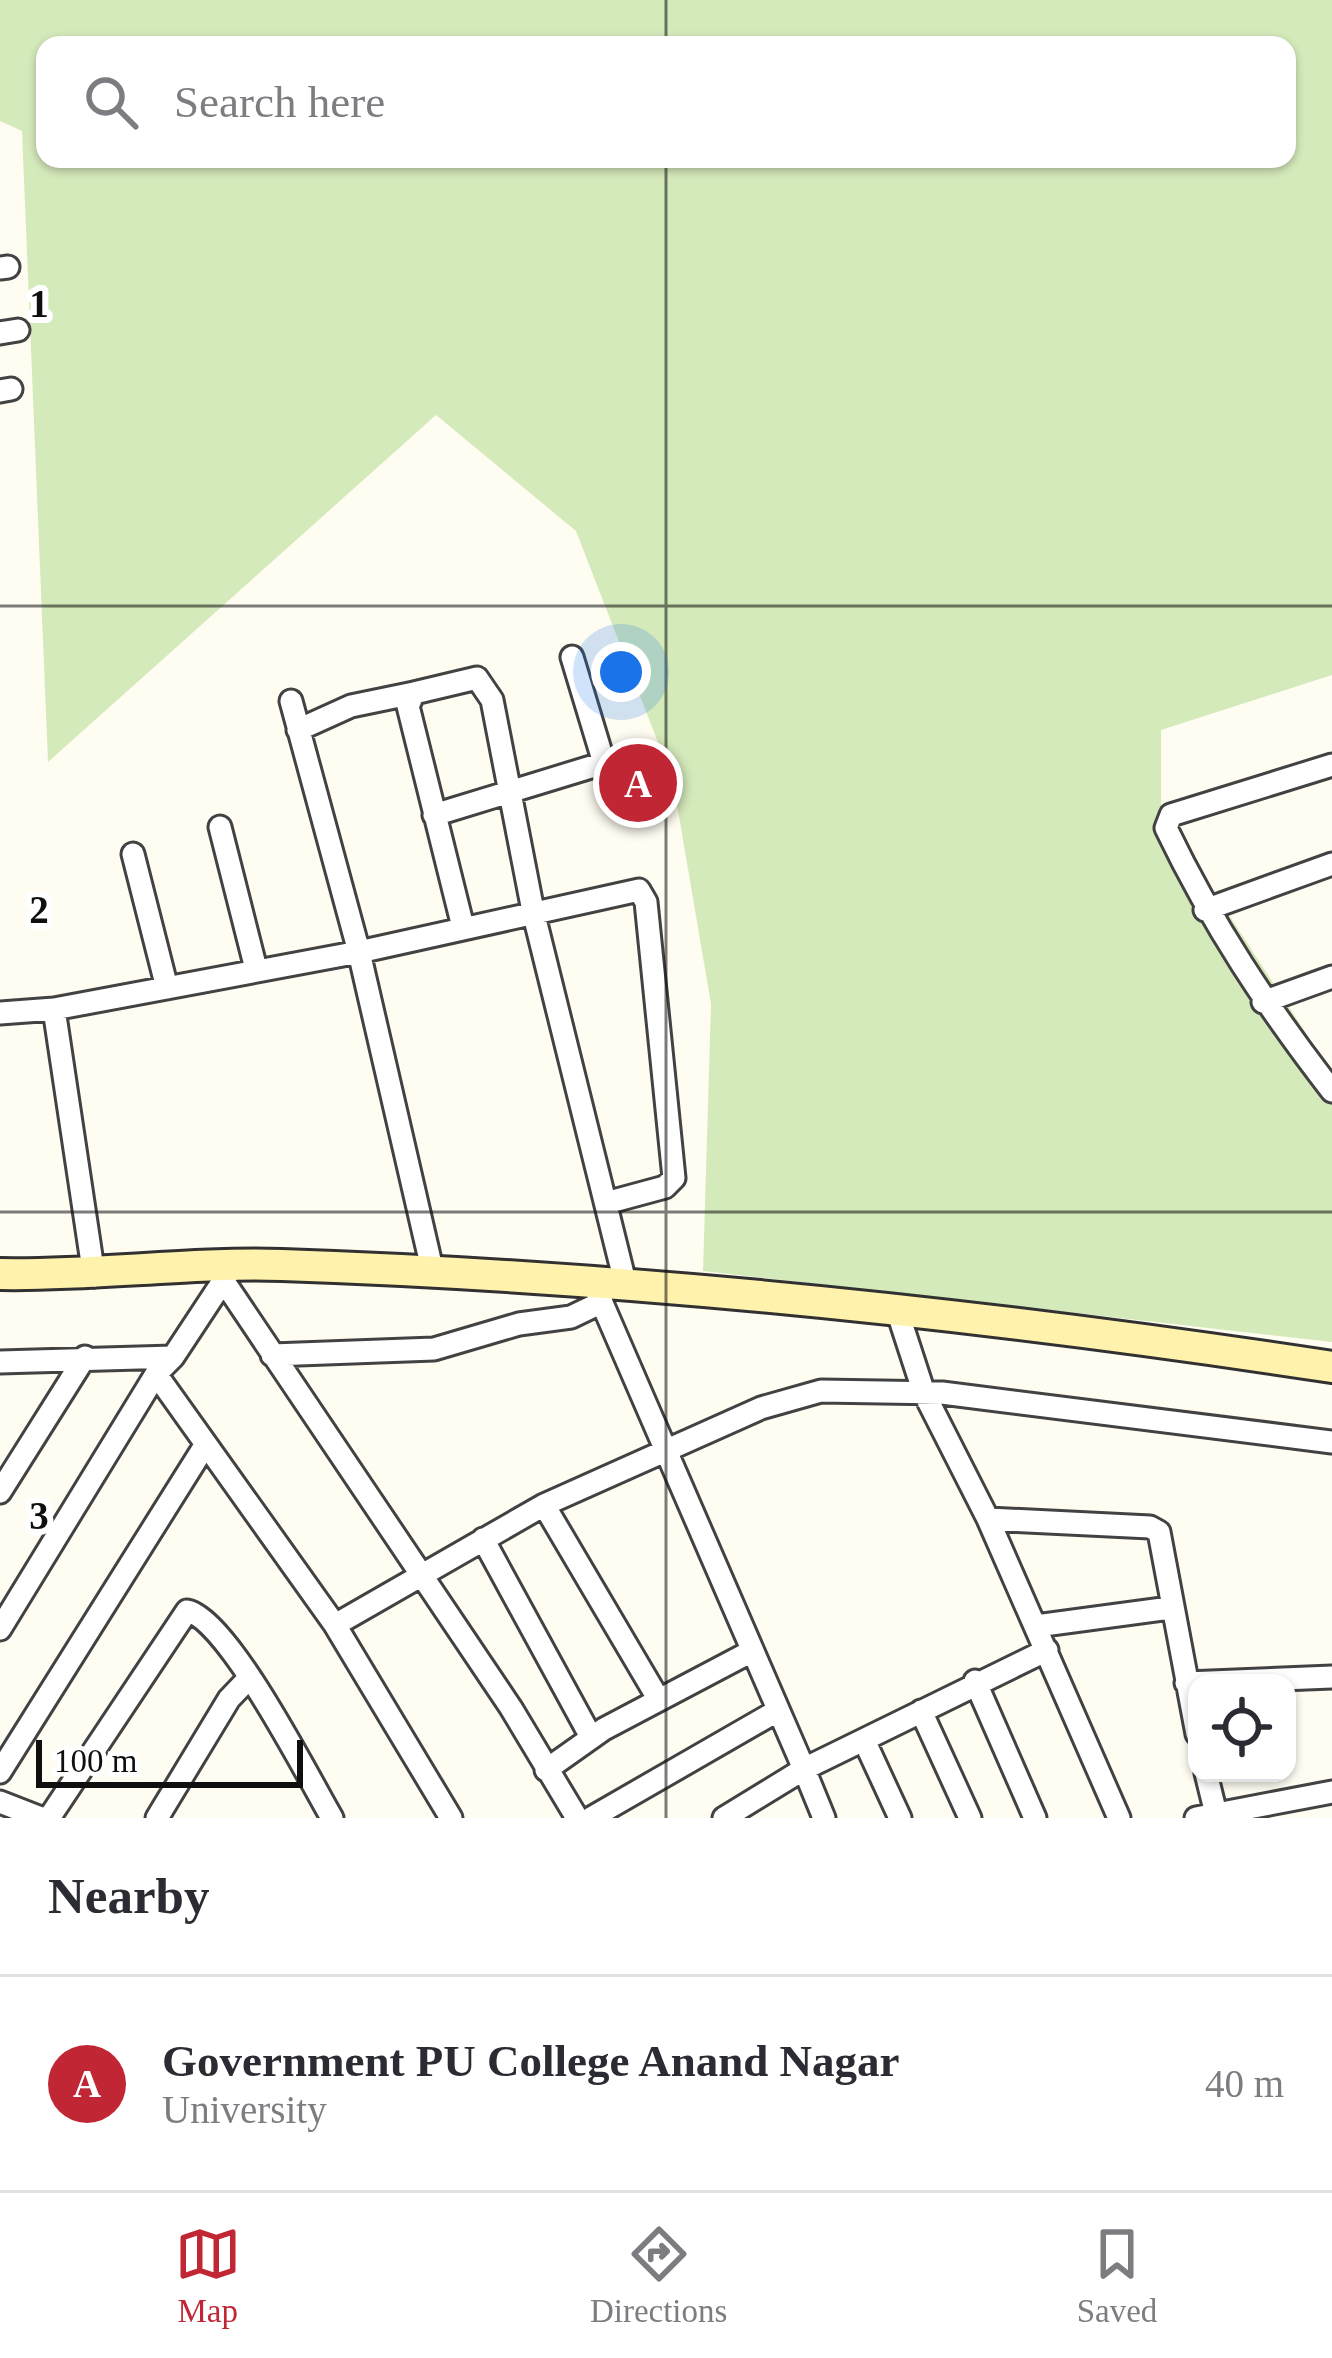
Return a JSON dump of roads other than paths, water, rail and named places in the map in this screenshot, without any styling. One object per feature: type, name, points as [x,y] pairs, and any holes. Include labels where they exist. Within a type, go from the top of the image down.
[{"type":"street","points":[[434,815],[604,763],[572,657]]},
{"type":"street","points":[[298,730],[351,706],[464,680],[483,681],[513,791],[533,911],[606,1203],[607,1288],[824,1818]]},
{"type":"street","points":[[414,694],[408,706],[463,927]]},
{"type":"street","points":[[291,700],[358,952],[433,1273]]},
{"type":"street","points":[[1332,765],[1171,815],[1166,828],[1205,910],[1263,1001],[1332,1091]]},
{"type":"street","points":[[220,827],[256,969]]},
{"type":"street","points":[[133,854],[167,988]]},
{"type":"street","points":[[1205,910],[1332,864]]},
{"type":"street","points":[[0,1013],[54,1009],[358,952],[634,890],[646,902],[674,1178],[665,1187],[606,1203]]},
{"type":"street","points":[[1263,1001],[1332,977]]},
{"type":"street","points":[[54,1009],[94,1276]]},
{"type":"street","points":[[0,1274],[433,1273],[897,1310],[1110,1333],[1332,1367]]},
{"type":"street","points":[[228,1274],[272,1355],[511,1708],[577,1818]]},
{"type":"street","points":[[0,1629],[156,1374],[173,1357],[228,1274]]},
{"type":"street","points":[[272,1355],[434,1349],[519,1324],[571,1317],[607,1288]]},
{"type":"street","points":[[897,1310],[924,1393],[988,1519],[1119,1818]]},
{"type":"street","points":[[2,1366],[85,1357],[173,1357]]},
{"type":"street","points":[[0,1492],[85,1357]]},
{"type":"street","points":[[156,1374],[334,1625],[451,1818]]},
{"type":"street","points":[[334,1625],[544,1505],[776,1402],[821,1391],[924,1393],[1332,1442]]},
{"type":"street","points":[[0,1772],[204,1447]]},
{"type":"street","points":[[544,1505],[659,1700]]},
{"type":"street","points":[[988,1519],[1155,1529],[1165,1547],[1170,1608],[1188,1692]]},
{"type":"street","points":[[483,1539],[590,1737]]},
{"type":"street","points":[[1036,1626],[1170,1608]]},
{"type":"street","points":[[0,1802],[45,1818],[182,1613],[205,1616],[250,1677],[332,1818]]},
{"type":"street","points":[[724,1818],[747,1812],[804,1769],[975,1681],[1047,1650]]},
{"type":"street","points":[[545,1770],[590,1737],[752,1651]]},
{"type":"street","points":[[157,1818],[229,1699],[250,1677]]},
{"type":"street","points":[[1186,1683],[1332,1677]]},
{"type":"street","points":[[975,1681],[1035,1818]]},
{"type":"street","points":[[591,1818],[777,1711]]},
{"type":"street","points":[[920,1711],[970,1818]]},
{"type":"street","points":[[864,1740],[900,1818]]},
{"type":"street","points":[[1207,1782],[1209,1816],[1332,1792]]},
{"type":"place","name":"Government PU College Anand Nagar","points":[[638,783]]}]
